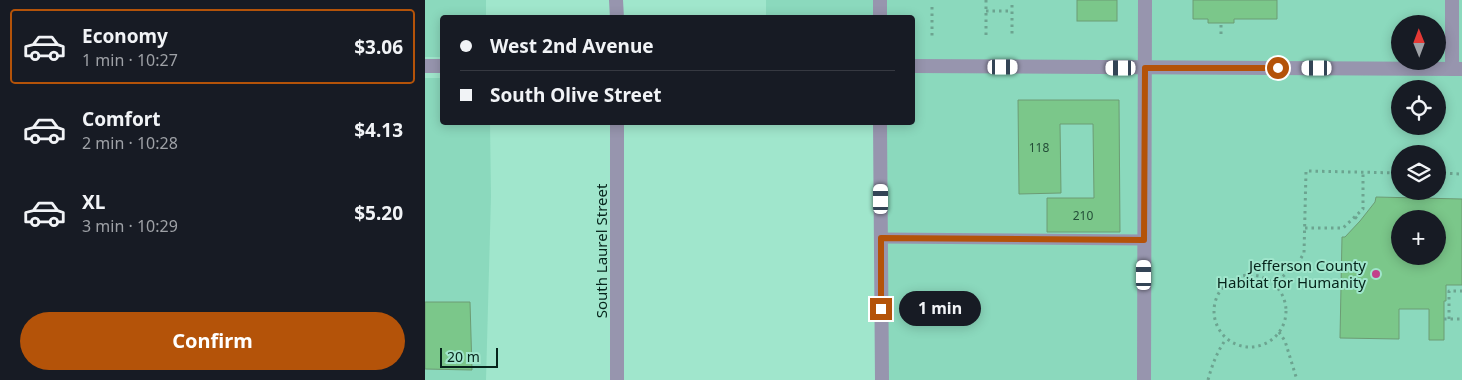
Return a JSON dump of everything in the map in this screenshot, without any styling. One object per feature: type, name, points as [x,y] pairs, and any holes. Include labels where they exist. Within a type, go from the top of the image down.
[{"type":"street","points":[[617,0],[617,15]]},
{"type":"street","points":[[880,0],[880,15]]},
{"type":"street","points":[[1143,380],[1145,0]]},
{"type":"street","points":[[915,66],[1457,69],[1452,0]]},
{"type":"street","points":[[425,66],[440,66]]},
{"type":"street","name":"South Laurel Street","points":[[617,125],[617,380]]},
{"type":"street","points":[[881,125],[882,380]]},
{"type":"lane","points":[[881,238],[1144,240]]},
{"type":"path","points":[[986,0],[986,36]]},
{"type":"path","points":[[1012,5],[1012,36]]},
{"type":"path","points":[[932,7],[932,36]]},
{"type":"path","points":[[986,11],[1012,11]]},
{"type":"path","points":[[1221,23],[1221,34]]},
{"type":"path","points":[[1273,285],[1298,263],[1304,253],[1306,171],[1391,173]]},
{"type":"path","points":[[1305,228],[1343,228],[1355,217],[1363,209],[1363,172]]},
{"type":"path","points":[[1446,173],[1462,174]]},
{"type":"path","points":[[1355,217],[1359,221]]},
{"type":"path","points":[[1249,275],[1260,277],[1273,285],[1283,300],[1285,311],[1284,322],[1279,332],[1271,340],[1260,346],[1237,345],[1226,339],[1214,318],[1214,305],[1218,294],[1226,284],[1237,278],[1249,275]]},
{"type":"path","points":[[1462,291],[1449,291],[1447,319],[1462,319]]},
{"type":"path","points":[[1279,332],[1285,341],[1297,380]]},
{"type":"path","points":[[1208,380],[1219,349],[1226,339]]},
{"type":"shaded area","points":[[425,0],[486,0],[486,15],[440,15],[440,57],[425,57]]},
{"type":"shaded area","points":[[766,0],[1462,0],[1462,380],[888,380],[887,125],[915,125],[915,15],[766,15]]},
{"type":"shaded area","points":[[425,78],[440,78],[440,125],[490,125],[491,196],[486,380],[425,380]]},
{"type":"building","points":[[1077,0],[1117,0],[1117,21],[1077,21]]},
{"type":"building","points":[[1193,0],[1277,0],[1277,19],[1234,19],[1234,23],[1208,23],[1208,19],[1193,19]]},
{"type":"building","points":[[1018,100],[1119,100],[1120,232],[1047,232],[1047,198],[1094,198],[1093,124],[1060,124],[1061,193],[1019,194]]},
{"type":"building","points":[[1376,197],[1391,197],[1391,200],[1462,199],[1462,285],[1446,285],[1444,340],[1429,340],[1429,309],[1399,309],[1399,339],[1340,338],[1342,237],[1345,237],[1375,202]]},
{"type":"building","points":[[425,302],[470,302],[472,370],[425,369]]},
{"type":"place","name":"Jefferson County Habitat for Humanity","points":[[1376,274]]},
{"type":"route","points":[[881,309],[881,238],[1144,240],[1145,68],[1278,68]]}]
